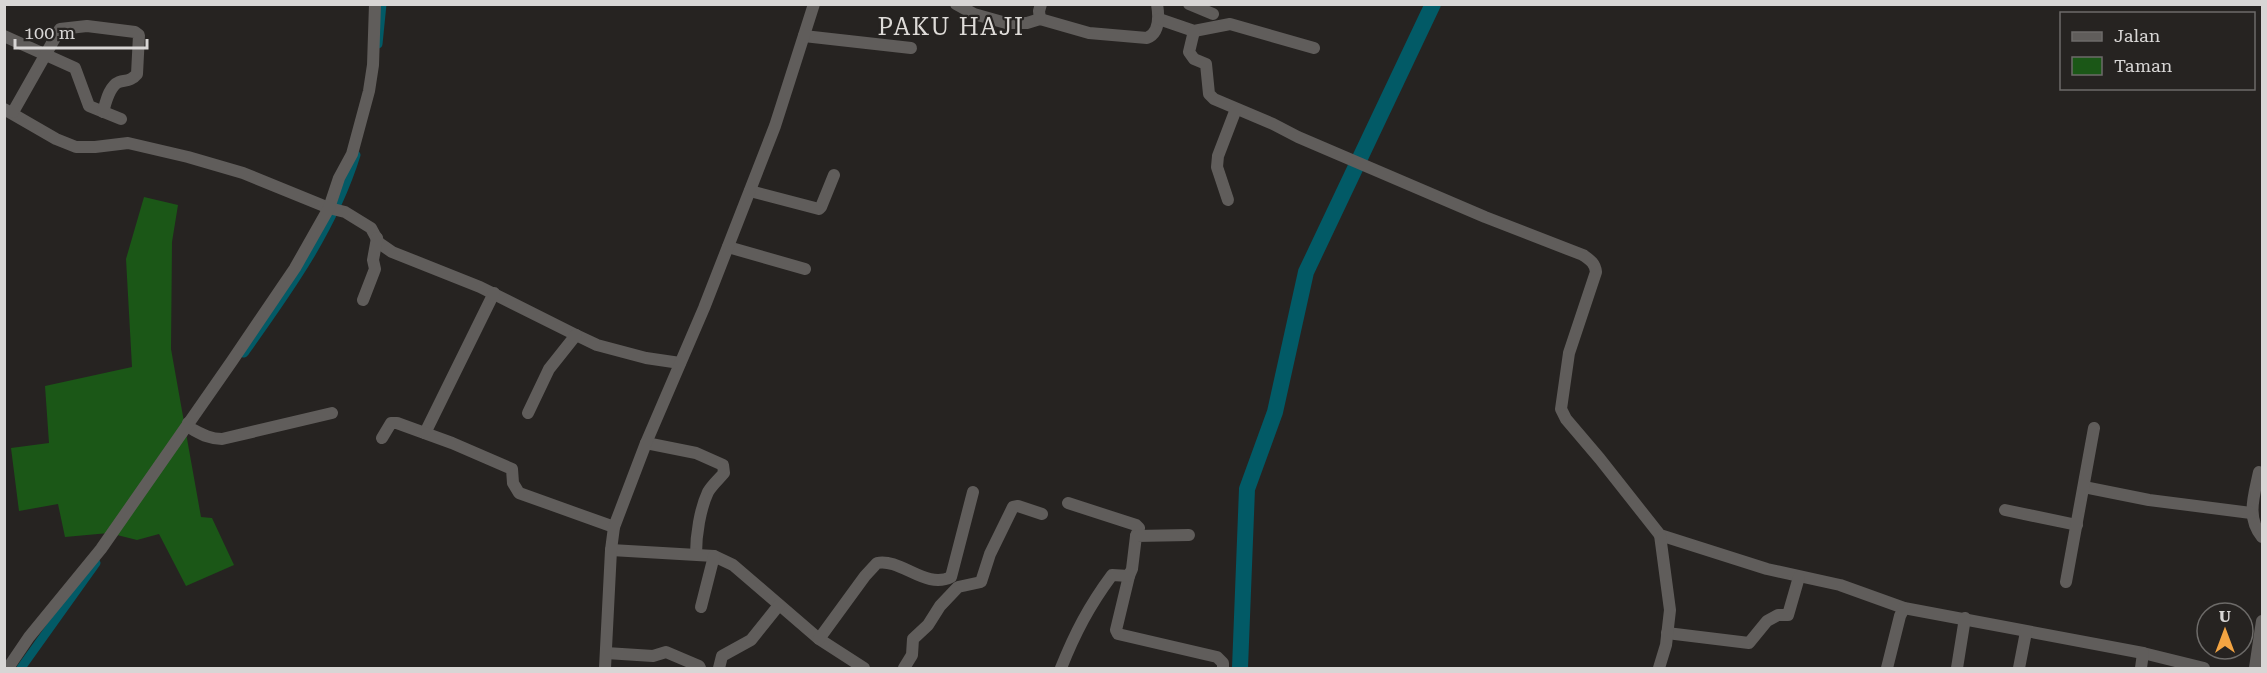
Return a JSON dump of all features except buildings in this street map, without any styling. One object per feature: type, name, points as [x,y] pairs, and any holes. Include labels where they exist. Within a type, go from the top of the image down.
[{"type":"street","points":[[8,669],[29,637],[101,549],[191,427],[335,209],[339,178],[352,154],[369,91],[373,65],[375,4]]},
{"type":"street","points":[[605,669],[614,527],[646,442],[728,247],[775,126],[814,4]]},
{"type":"street","points":[[956,4],[974,14],[1006,23],[1027,23],[1041,19],[1089,33],[1146,38],[1153,34],[1159,19],[1157,4]]},
{"type":"street","points":[[1041,4],[1039,11],[1041,19]]},
{"type":"street","points":[[1189,4],[1214,9],[1210,27]]},
{"type":"street","points":[[1159,19],[1194,31],[1230,24],[1314,48]]},
{"type":"street","points":[[103,112],[111,89],[116,83],[129,81],[137,74],[139,35],[127,30],[87,26],[63,28],[57,31],[46,53],[9,110],[56,139],[76,147],[128,142],[243,173],[335,209],[371,228],[383,247],[392,252],[458,277],[597,345],[646,358],[680,363]]},
{"type":"street","points":[[1194,31],[1189,52],[1194,59],[1206,64],[1209,96],[1485,217],[1583,255],[1595,266],[1596,272],[1569,353],[1561,409],[1566,419],[1660,535],[1670,610],[1659,669]]},
{"type":"street","points":[[4,36],[75,68],[88,106],[121,119]]},
{"type":"street","points":[[804,36],[911,48]]},
{"type":"street","points":[[1228,200],[1217,167],[1218,156],[1236,109]]},
{"type":"street","points":[[750,191],[819,209],[834,175]]},
{"type":"street","points":[[363,300],[375,269],[373,260],[377,238]]},
{"type":"street","points":[[728,247],[805,269]]},
{"type":"street","points":[[425,433],[494,294]]},
{"type":"street","points":[[528,413],[549,369],[576,335]]},
{"type":"street","points":[[191,427],[212,439],[222,439],[332,412]]},
{"type":"street","points":[[382,438],[389,426],[394,423],[425,433],[509,467],[513,472],[515,488],[519,493],[614,527]]},
{"type":"street","points":[[2066,582],[2094,428]]},
{"type":"street","points":[[646,442],[696,453],[723,465],[724,473],[709,490],[705,502],[699,525],[696,554]]},
{"type":"street","points":[[2259,472],[2251,513],[2262,537]]},
{"type":"street","points":[[2084,487],[2149,500],[2251,513]]},
{"type":"street","points":[[944,580],[952,575],[973,492]]},
{"type":"street","points":[[1068,503],[1136,525],[1139,528],[1132,569],[1116,630],[1118,634],[1217,657],[1223,663],[1223,669]]},
{"type":"street","points":[[904,669],[912,654],[913,639],[928,625],[940,606],[958,587],[981,582],[990,554],[1013,507],[1018,506],[1042,514]]},
{"type":"street","points":[[2005,510],[2077,525]]},
{"type":"street","points":[[1136,536],[1189,535]]},
{"type":"street","points":[[1660,535],[1741,561],[1799,577],[1840,585],[1904,608],[2143,653],[2204,669]]},
{"type":"street","points":[[611,550],[714,556],[733,565],[819,639],[858,667]]},
{"type":"street","points":[[701,607],[714,556]]},
{"type":"street","points":[[819,639],[870,569],[877,563],[886,563],[924,577],[944,580],[958,587]]},
{"type":"street","points":[[1061,669],[1080,622],[1095,597],[1112,575],[1129,576]]},
{"type":"street","points":[[1667,633],[1749,643],[1767,621],[1778,615],[1788,615],[1799,577]]},
{"type":"street","points":[[719,669],[722,656],[751,640],[779,605]]},
{"type":"street","points":[[1887,669],[1904,608]]},
{"type":"street","points":[[1957,669],[1965,618]]},
{"type":"street","points":[[2254,669],[2262,621]]},
{"type":"street","points":[[2019,669],[2026,632]]},
{"type":"street","points":[[606,653],[653,656],[662,649]]},
{"type":"street","points":[[658,669],[662,649]]},
{"type":"street","points":[[662,649],[699,666],[700,669]]},
{"type":"street","points":[[2141,669],[2143,653]]},
{"type":"green space","points":[[144,197],[178,205],[172,242],[171,349],[201,517],[212,518],[234,565],[186,586],[159,534],[137,540],[109,533],[65,537],[58,504],[19,511],[11,448],[49,443],[45,386],[132,367],[126,259]]},
{"type":"waterway","points":[[378,44],[382,4]]},
{"type":"waterway","points":[[1240,668],[1247,489],[1275,412],[1306,272],[1433,4]]},
{"type":"waterway","points":[[244,353],[293,282],[322,234],[356,155]]},
{"type":"waterway","points":[[21,668],[96,563]]},
{"type":"district","name":"PAKU HAJI","points":[[951,27]]}]
